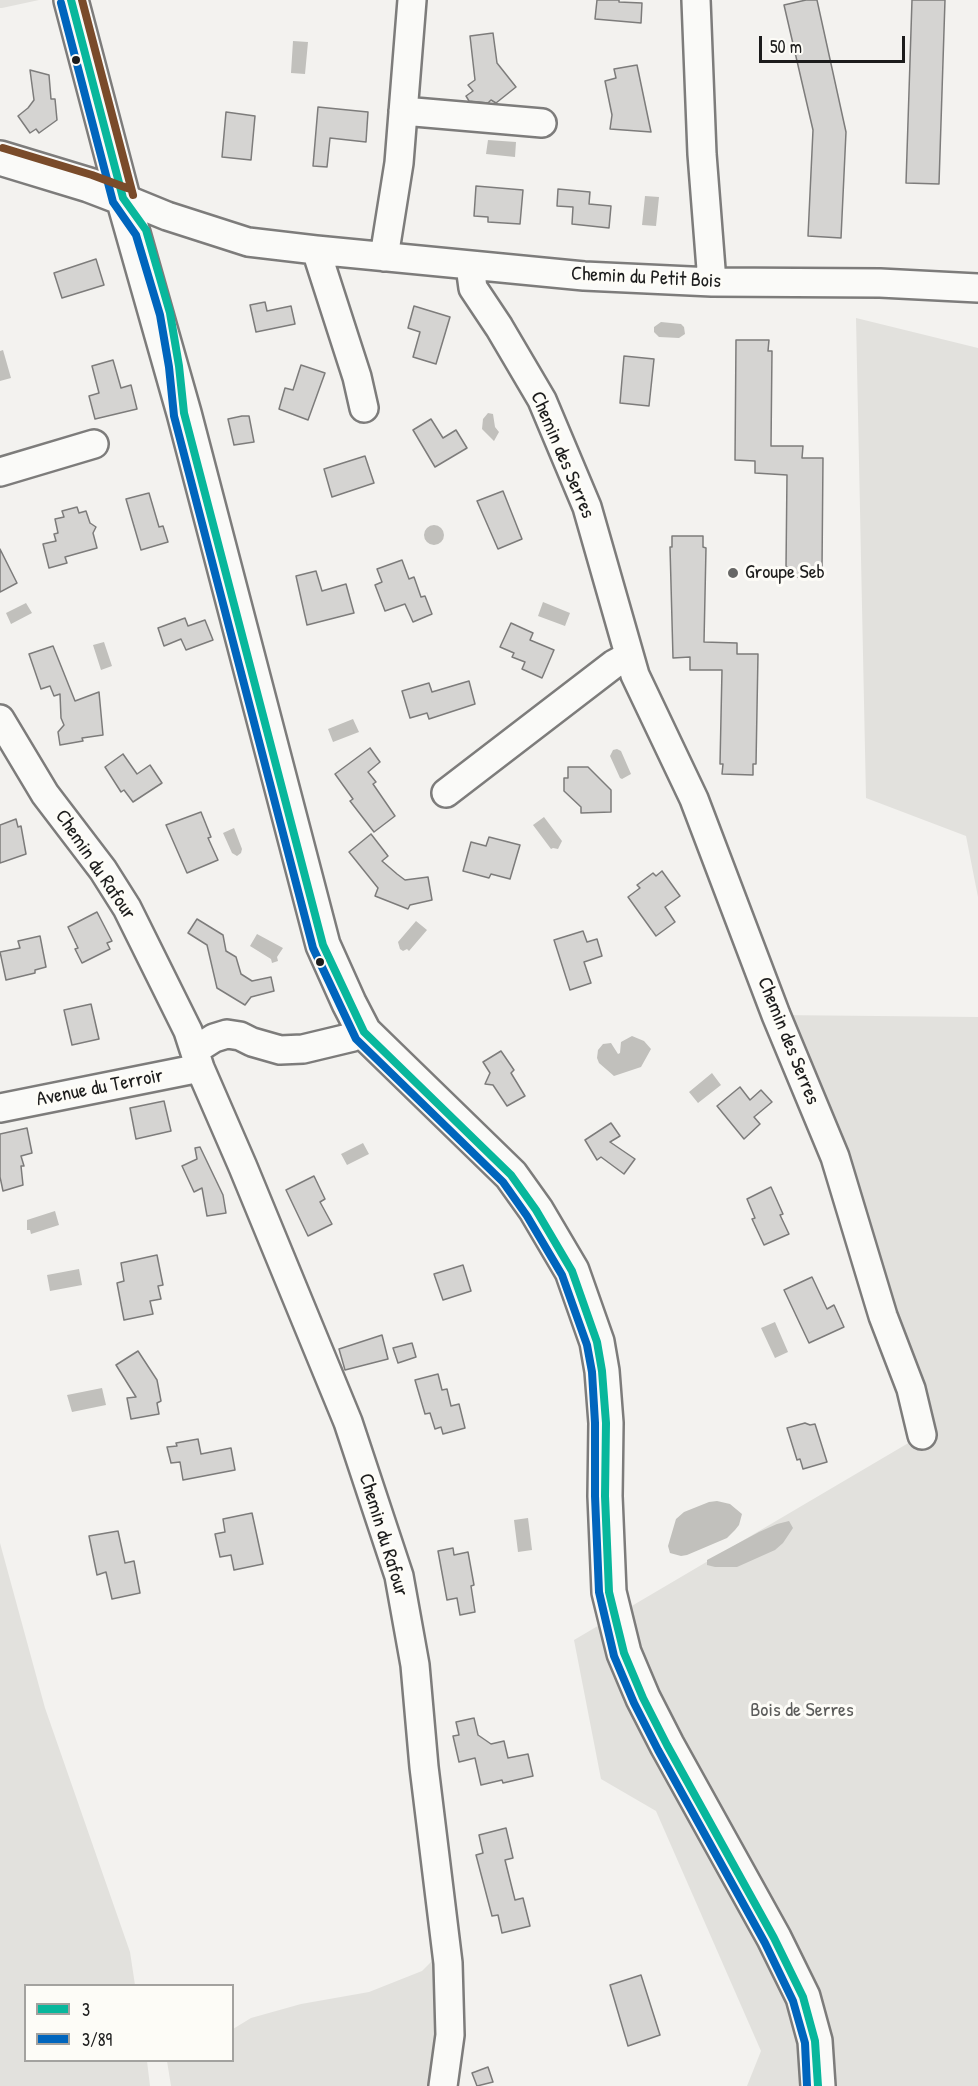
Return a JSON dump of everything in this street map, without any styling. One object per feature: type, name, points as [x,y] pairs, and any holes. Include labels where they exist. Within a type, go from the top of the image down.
[{"type":"main road","points":[[71,0],[123,198],[123,236],[130,273],[149,329],[184,413],[323,945],[364,1032],[511,1175],[536,1210],[572,1271],[597,1342],[602,1371],[606,1423],[605,1496],[609,1592],[624,1653],[643,1698],[667,1745],[769,1929],[803,1997],[815,2041],[818,2086]]},
{"type":"main road","points":[[0,158],[89,185],[123,198]]},
{"type":"street","points":[[384,257],[399,163],[412,0]]},
{"type":"street","points":[[696,0],[702,154],[712,282]]},
{"type":"street","points":[[403,111],[542,123]]},
{"type":"street","name":"Chemin du Petit Bois","points":[[123,198],[167,216],[248,242],[316,250],[584,276],[712,282],[880,283],[978,288]]},
{"type":"street","points":[[316,250],[357,377],[364,408]]},
{"type":"street","name":"Chemin des Serres","points":[[470,266],[473,288],[542,400],[587,507],[629,656],[643,694],[694,799],[776,1015],[829,1140],[883,1316],[910,1389],[922,1435]]},
{"type":"street","points":[[0,472],[94,444]]},
{"type":"street","points":[[446,793],[614,664],[629,656]]},
{"type":"street","name":"Chemin du Rafour","points":[[0,719],[45,794],[103,870],[127,908],[198,1059],[348,1422],[399,1576],[415,1665],[424,1767],[448,1963],[450,2035],[443,2086]]},
{"type":"street","points":[[198,1059],[214,1038],[227,1034],[240,1036],[280,1050],[303,1049],[353,1037],[364,1032]]},
{"type":"street","name":"Avenue du Terroir","points":[[0,1108],[198,1059]]},
{"type":"green space","points":[[0,0],[39,0],[0,8]]},
{"type":"green space","points":[[856,318],[978,348],[978,897],[966,836],[866,798]]},
{"type":"green space","name":"Bois de Serres","points":[[776,1015],[978,1017],[978,2086],[747,2086],[761,2051],[656,1811],[601,1779],[574,1640],[922,1435]]},
{"type":"green space","points":[[0,1543],[45,1708],[130,1952],[135,1984],[24,1984],[24,2062],[147,2062],[150,2086],[0,2086]]},
{"type":"green space","points":[[446,1947],[436,2086],[171,2086],[167,2062],[234,2062],[234,2028],[251,2018],[301,2004],[369,1992],[422,1971]]},
{"type":"shaded area","points":[[293,41],[308,42],[305,74],[291,73]]},
{"type":"shaded area","points":[[488,140],[516,142],[515,157],[486,154]]},
{"type":"shaded area","points":[[645,196],[659,197],[656,226],[642,225]]},
{"type":"shaded area","points":[[661,322],[681,324],[685,334],[679,338],[659,337],[654,332],[654,327]]},
{"type":"shaded area","points":[[3,350],[11,378],[0,381],[0,351]]},
{"type":"shaded area","points":[[488,413],[493,414],[495,427],[499,432],[494,441],[482,429],[483,419]]},
{"type":"shaded area","points":[[430,525],[438,525],[444,531],[444,539],[438,545],[430,545],[424,539],[424,531]]},
{"type":"shaded area","points":[[543,602],[570,613],[565,626],[538,616]]},
{"type":"shaded area","points":[[26,603],[32,613],[11,624],[6,613]]},
{"type":"shaded area","points":[[104,642],[112,666],[101,670],[93,645]]},
{"type":"shaded area","points":[[353,719],[359,732],[333,742],[328,729]]},
{"type":"shaded area","points":[[613,750],[621,751],[631,774],[622,779],[610,756]]},
{"type":"shaded area","points":[[544,817],[562,841],[558,849],[551,849],[533,825]]},
{"type":"shaded area","points":[[234,828],[242,849],[237,856],[232,853],[223,833]]},
{"type":"shaded area","points":[[416,921],[427,930],[409,951],[407,949],[403,951],[398,942]]},
{"type":"shaded area","points":[[257,934],[283,948],[277,957],[278,961],[272,963],[271,959],[250,946]]},
{"type":"shaded area","points":[[632,1036],[644,1041],[651,1049],[641,1067],[614,1076],[599,1063],[598,1050],[603,1044],[611,1043],[618,1054],[621,1042]]},
{"type":"shaded area","points":[[712,1073],[721,1085],[698,1103],[689,1092]]},
{"type":"shaded area","points":[[363,1143],[369,1154],[347,1165],[341,1154]]},
{"type":"shaded area","points":[[55,1211],[59,1225],[31,1234],[30,1230],[27,1230],[27,1220]]},
{"type":"shaded area","points":[[79,1269],[82,1285],[50,1291],[47,1275]]},
{"type":"shaded area","points":[[775,1322],[788,1352],[775,1358],[761,1328]]},
{"type":"shaded area","points":[[102,1388],[106,1405],[72,1412],[67,1395]]},
{"type":"shaded area","points":[[717,1501],[730,1504],[742,1514],[735,1530],[727,1538],[687,1555],[670,1553],[668,1546],[676,1519],[684,1512]]},
{"type":"shaded area","points":[[528,1518],[532,1550],[518,1552],[514,1520]]},
{"type":"shaded area","points":[[789,1521],[793,1528],[775,1550],[737,1567],[707,1565],[707,1560],[759,1532]]},
{"type":"building","points":[[597,0],[642,3],[641,23],[595,19]]},
{"type":"building","points":[[817,0],[846,132],[841,238],[808,236],[813,130],[784,5]]},
{"type":"building","points":[[912,0],[945,0],[939,184],[906,183]]},
{"type":"building","points":[[493,33],[497,63],[516,87],[496,103],[491,100],[488,103],[469,101],[466,96],[473,91],[468,85],[475,80],[470,36]]},
{"type":"building","points":[[637,65],[651,132],[610,129],[612,115],[605,81],[616,78],[614,69]]},
{"type":"building","points":[[30,70],[49,75],[51,99],[55,99],[57,120],[39,133],[36,129],[30,133],[18,116],[34,100]]},
{"type":"building","points":[[318,107],[368,112],[366,142],[330,138],[327,167],[313,166]]},
{"type":"building","points":[[226,112],[255,116],[251,160],[222,157]]},
{"type":"building","points":[[476,186],[523,190],[520,224],[488,222],[488,217],[474,216]]},
{"type":"building","points":[[558,189],[590,192],[589,204],[611,206],[609,228],[572,224],[573,207],[557,206]]},
{"type":"building","points":[[96,259],[104,285],[62,298],[54,273]]},
{"type":"building","points":[[265,302],[267,311],[291,306],[295,324],[256,332],[250,305]]},
{"type":"building","points":[[414,306],[450,317],[436,364],[413,357],[420,332],[408,328]]},
{"type":"building","points":[[736,340],[769,340],[768,351],[772,351],[771,446],[803,446],[802,458],[823,458],[822,568],[819,567],[819,578],[788,577],[788,567],[786,567],[787,475],[755,473],[755,461],[735,460]]},
{"type":"building","points":[[624,356],[654,359],[649,406],[620,403]]},
{"type":"building","points":[[113,360],[121,388],[131,385],[137,409],[95,419],[89,396],[99,393],[92,366]]},
{"type":"building","points":[[301,365],[325,373],[308,420],[279,409],[285,388],[293,390]]},
{"type":"building","points":[[249,416],[254,442],[234,445],[228,419]]},
{"type":"building","points":[[431,419],[443,438],[456,430],[467,448],[435,467],[413,430]]},
{"type":"building","points":[[365,456],[374,483],[332,497],[324,469]]},
{"type":"building","points":[[503,491],[522,539],[498,549],[477,501]]},
{"type":"building","points":[[149,493],[159,527],[163,526],[168,542],[141,550],[126,499]]},
{"type":"building","points":[[77,507],[79,513],[86,511],[90,523],[96,527],[93,533],[97,548],[65,557],[67,563],[49,568],[43,544],[56,541],[54,534],[58,533],[55,519],[64,517],[62,511]]},
{"type":"building","points":[[672,536],[703,536],[703,547],[706,548],[704,642],[737,643],[737,654],[758,654],[756,764],[753,764],[753,775],[722,774],[723,764],[720,764],[722,670],[690,670],[690,657],[673,658],[670,547],[672,547]]},
{"type":"building","points":[[0,549],[17,583],[0,592]]},
{"type":"building","points":[[402,560],[409,579],[414,577],[421,597],[425,596],[432,614],[413,622],[405,604],[385,611],[375,585],[382,582],[377,569]]},
{"type":"building","points":[[316,571],[322,591],[346,584],[354,613],[307,625],[296,576]]},
{"type":"building","points":[[185,618],[188,626],[205,620],[213,640],[186,650],[181,639],[164,646],[158,628]]},
{"type":"building","points":[[511,623],[533,633],[530,640],[554,650],[542,678],[522,669],[525,662],[512,657],[514,653],[500,647]]},
{"type":"building","points":[[53,646],[75,701],[99,692],[103,735],[82,738],[83,741],[60,745],[58,732],[64,725],[61,718],[60,694],[54,696],[50,686],[41,689],[29,654]]},
{"type":"building","points":[[469,681],[475,704],[429,719],[427,713],[410,718],[402,691],[429,683],[432,692]]},
{"type":"building","points":[[370,748],[380,762],[368,772],[376,782],[373,784],[395,816],[374,832],[350,801],[353,799],[335,774]]},
{"type":"building","points":[[123,754],[137,774],[150,765],[162,783],[133,802],[124,790],[121,792],[105,767]]},
{"type":"building","points":[[568,767],[588,767],[611,790],[611,812],[581,813],[581,807],[564,791],[564,778],[568,778]]},
{"type":"building","points":[[201,812],[211,837],[208,838],[218,860],[187,873],[166,825]]},
{"type":"building","points":[[16,819],[18,827],[21,826],[26,854],[0,863],[0,825]]},
{"type":"building","points":[[371,834],[388,856],[382,861],[397,874],[405,880],[428,877],[432,900],[410,905],[408,909],[375,896],[378,888],[349,852]]},
{"type":"building","points":[[489,837],[520,845],[510,879],[491,874],[489,878],[463,871],[471,842],[486,846]]},
{"type":"building","points":[[662,871],[680,896],[665,907],[675,922],[656,936],[628,897],[640,888],[637,885],[653,873],[656,876]]},
{"type":"building","points":[[97,912],[112,941],[107,943],[110,949],[82,963],[68,927]]},
{"type":"building","points":[[197,919],[223,935],[226,951],[236,957],[241,974],[252,981],[271,977],[274,991],[251,997],[245,1005],[217,988],[207,945],[188,933]]},
{"type":"building","points":[[583,931],[587,942],[597,939],[602,956],[584,962],[591,983],[570,990],[554,940]]},
{"type":"building","points":[[40,936],[46,967],[35,970],[35,973],[6,980],[0,952],[20,948],[18,941]]},
{"type":"building","points":[[91,1004],[99,1039],[72,1045],[64,1010]]},
{"type":"building","points":[[501,1051],[514,1070],[511,1073],[525,1096],[507,1106],[493,1085],[485,1084],[490,1073],[483,1062]]},
{"type":"building","points":[[740,1087],[750,1100],[761,1090],[772,1102],[754,1117],[760,1124],[744,1139],[717,1106]]},
{"type":"building","points":[[164,1101],[171,1131],[136,1139],[130,1108]]},
{"type":"building","points":[[611,1123],[620,1136],[610,1142],[635,1159],[624,1174],[601,1157],[597,1160],[585,1140]]},
{"type":"building","points":[[27,1128],[32,1153],[21,1156],[24,1166],[21,1166],[23,1185],[3,1191],[0,1177],[0,1134]]},
{"type":"building","points":[[200,1147],[223,1195],[226,1213],[207,1216],[202,1188],[194,1192],[182,1166],[197,1159],[195,1148]]},
{"type":"building","points":[[314,1176],[325,1199],[320,1202],[332,1224],[308,1236],[286,1190]]},
{"type":"building","points":[[771,1187],[789,1234],[764,1245],[752,1219],[755,1218],[747,1199]]},
{"type":"building","points":[[157,1255],[163,1285],[158,1286],[161,1299],[150,1301],[153,1314],[124,1320],[117,1283],[124,1281],[121,1263]]},
{"type":"building","points":[[463,1265],[471,1291],[443,1300],[434,1274]]},
{"type":"building","points":[[812,1277],[827,1309],[834,1305],[844,1327],[809,1343],[784,1290]]},
{"type":"building","points":[[382,1335],[388,1359],[345,1370],[339,1349]]},
{"type":"building","points":[[412,1343],[416,1357],[398,1363],[393,1348]]},
{"type":"building","points":[[138,1351],[157,1380],[161,1401],[157,1403],[159,1414],[131,1419],[127,1398],[136,1397],[116,1365]]},
{"type":"building","points":[[438,1374],[442,1390],[447,1389],[451,1406],[459,1404],[465,1428],[443,1434],[441,1427],[435,1429],[430,1413],[425,1414],[415,1380]]},
{"type":"building","points":[[805,1423],[815,1424],[827,1462],[803,1469],[800,1459],[797,1460],[787,1428]]},
{"type":"building","points":[[198,1439],[201,1454],[231,1448],[235,1470],[183,1480],[180,1462],[171,1463],[167,1447]]},
{"type":"building","points":[[252,1513],[263,1564],[234,1570],[231,1555],[220,1557],[215,1534],[225,1532],[223,1519]]},
{"type":"building","points":[[118,1531],[125,1563],[134,1561],[140,1593],[112,1599],[106,1572],[97,1575],[89,1536]]},
{"type":"building","points":[[453,1548],[454,1555],[468,1552],[474,1585],[471,1586],[475,1612],[460,1615],[457,1598],[447,1600],[438,1551]]},
{"type":"building","points":[[474,1718],[478,1735],[491,1744],[504,1741],[508,1758],[528,1754],[533,1776],[481,1785],[475,1758],[459,1762],[453,1736],[459,1735],[456,1722]]},
{"type":"building","points":[[506,1828],[513,1858],[505,1860],[515,1900],[523,1898],[530,1926],[502,1933],[498,1915],[492,1916],[476,1855],[483,1853],[479,1835]]},
{"type":"building","points":[[641,1975],[660,2035],[628,2046],[610,1985]]},
{"type":"building","points":[[488,2067],[493,2082],[477,2086],[472,2073]]},
{"type":"transit line","name":"3","points":[[71,0],[123,198],[146,230],[170,313],[184,413],[323,945],[364,1032],[511,1175],[536,1210],[572,1271],[597,1342],[602,1371],[606,1423],[605,1496],[609,1592],[624,1653],[643,1698],[667,1745],[774,1938],[803,1997],[815,2041],[818,2086]]},
{"type":"transit line","points":[[82,0],[133,195]]},
{"type":"transit line","name":"3/89","points":[[61,3],[113,202],[136,235],[160,315],[174,416],[313,948],[356,1039],[503,1182],[527,1216],[562,1275],[587,1345],[592,1372],[599,1592],[614,1656],[634,1703],[658,1750],[765,1943],[793,2001],[805,2043],[807,2086]]},
{"type":"transit line","points":[[3,148],[127,188]]},
{"type":"place","name":"Groupe Seb","points":[[733,573]]}]
